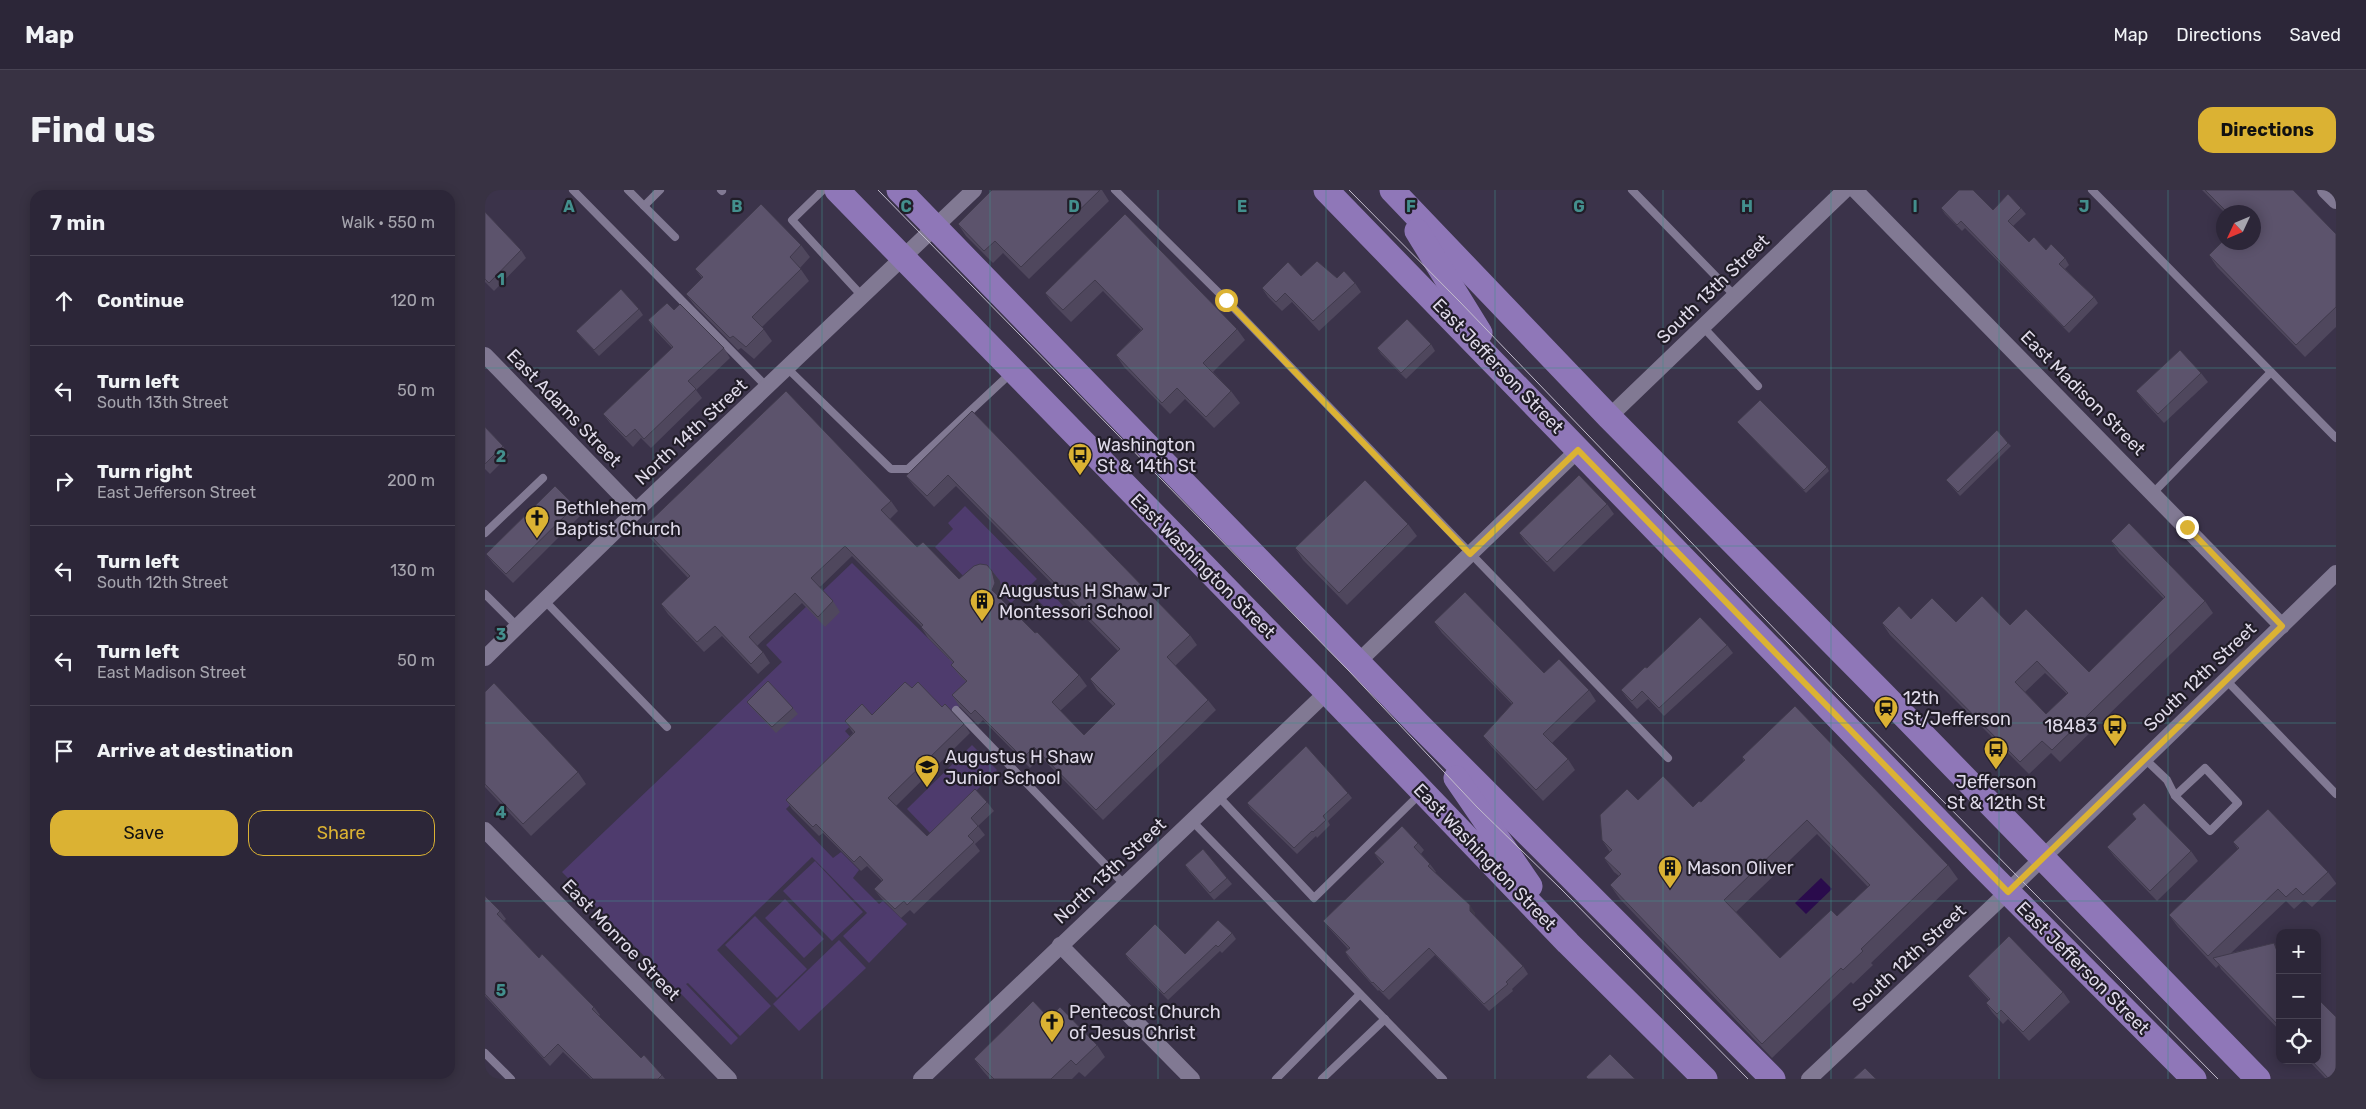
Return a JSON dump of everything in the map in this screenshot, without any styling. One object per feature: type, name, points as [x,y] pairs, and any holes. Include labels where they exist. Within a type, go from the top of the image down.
[{"type":"main road","name":"East Washington Street","points":[[837,190],[1569,943],[1705,1079]]},
{"type":"main road","name":"East Washington Street","points":[[899,190],[1359,661],[1419,725],[1773,1079]]},
{"type":"main road","name":"East Jefferson Street","points":[[1326,190],[2008,892],[2193,1079]]},
{"type":"main road","points":[[1392,190],[1508,377]]},
{"type":"main road","points":[[1392,190],[1609,417],[2258,1079]]},
{"type":"main road","name":"East Washington Street","points":[[1419,725],[1569,943]]},
{"type":"street","name":"North 14th Street","points":[[485,658],[636,511],[974,190]]},
{"type":"street","name":"South 13th Street","points":[[1609,417],[1845,190]]},
{"type":"street","name":"East Madison Street","points":[[1855,190],[2153,492],[2282,626]]},
{"type":"street","points":[[2325,190],[2336,201]]},
{"type":"street","name":"East Adams Street","points":[[485,355],[636,511]]},
{"type":"street","points":[[1359,661],[1578,450]]},
{"type":"street","name":"South 12th Street","points":[[1809,1079],[2008,892],[2336,572]]},
{"type":"street","name":"North 13th Street","points":[[921,1079],[1327,692]]},
{"type":"street","name":"East Monroe Street","points":[[485,830],[729,1079]]},
{"type":"street","points":[[1061,945],[1192,1079]]},
{"type":"lane","points":[[573,190],[767,387]]},
{"type":"lane","points":[[628,190],[675,237]]},
{"type":"lane","points":[[644,206],[660,190]]},
{"type":"lane","points":[[823,190],[792,220],[863,297]]},
{"type":"lane","points":[[1115,190],[1226,300],[1668,758]]},
{"type":"lane","points":[[1631,190],[1735,296]]},
{"type":"lane","points":[[2091,190],[2336,438]]},
{"type":"lane","points":[[1703,327],[1758,386]]},
{"type":"lane","points":[[787,368],[891,469],[909,469],[1013,372]]},
{"type":"lane","points":[[2153,492],[2271,372]]},
{"type":"lane","points":[[485,533],[543,478]]},
{"type":"lane","points":[[485,594],[518,627]]},
{"type":"lane","points":[[545,600],[667,727]]},
{"type":"lane","points":[[2226,680],[2336,794]]},
{"type":"lane","points":[[956,710],[1124,884]]},
{"type":"lane","points":[[2145,759],[2167,780],[2175,796],[2209,831],[2238,803],[2205,768],[2175,796]]},
{"type":"lane","points":[[1218,796],[1315,898],[1422,791]]},
{"type":"lane","points":[[1192,821],[1443,1079]]},
{"type":"lane","points":[[1276,1079],[1360,994]]},
{"type":"lane","points":[[1322,1079],[1385,1019]]},
{"type":"lane","points":[[485,1053],[511,1079]]},
{"type":"shaded area","points":[[965,506],[1037,579],[1011,603],[994,576],[972,585],[935,547],[953,529],[948,523]]},
{"type":"shaded area","points":[[852,563],[949,659],[966,642],[975,691],[949,717],[879,724],[858,719],[845,731],[854,741],[786,809],[833,858],[841,852],[859,870],[853,878],[879,904],[883,901],[907,924],[869,963],[843,936],[867,913],[812,857],[717,950],[771,1006],[740,1036],[688,983],[686,984],[738,1038],[731,1045],[562,872],[782,662],[766,645]]},
{"type":"shaded area","points":[[1044,585],[1066,609],[1056,619],[1034,596]]},
{"type":"shaded area","points":[[972,745],[997,770],[932,835],[907,809]]},
{"type":"shaded area","points":[[815,861],[863,912],[832,941],[783,891]]},
{"type":"shaded area","points":[[1821,878],[1832,889],[1806,914],[1795,903]]},
{"type":"shaded area","points":[[785,899],[824,939],[804,958],[765,918]]},
{"type":"shaded area","points":[[755,916],[807,969],[777,998],[725,945]]},
{"type":"shaded area","points":[[839,940],[866,968],[799,1031],[773,1004]]},
{"type":"building","points":[[992,190],[1100,190],[1021,267],[995,241],[984,251],[958,224]]},
{"type":"building","points":[[1959,190],[1973,190],[1993,210],[2008,194],[2021,208],[2008,221],[2029,242],[2034,237],[2046,250],[2051,244],[2065,258],[2059,264],[2094,297],[2064,327],[1961,221],[1957,225],[1941,208]]},
{"type":"building","points":[[2205,190],[2293,190],[2336,234],[2336,307],[2296,345],[2209,255],[2216,248],[2216,250],[2261,250],[2261,205],[2220,205]]},
{"type":"building","points":[[761,204],[801,245],[790,257],[801,269],[752,317],[764,329],[746,347],[733,336],[730,338],[686,294],[703,277],[695,269]]},
{"type":"building","points":[[485,212],[521,250],[489,283],[485,279]]},
{"type":"building","points":[[1125,214],[1237,329],[1203,363],[1231,391],[1206,417],[1177,388],[1162,403],[1116,355],[1143,329],[1095,280],[1063,310],[1045,293]]},
{"type":"building","points":[[1317,261],[1337,278],[1344,271],[1355,283],[1313,321],[1285,293],[1276,302],[1262,288],[1288,262],[1301,276]]},
{"type":"building","points":[[621,289],[639,309],[594,350],[576,331]]},
{"type":"building","points":[[667,303],[674,310],[680,304],[724,348],[688,381],[696,389],[644,439],[635,429],[626,437],[603,414],[673,347],[648,320]]},
{"type":"building","points":[[1407,319],[1431,344],[1401,373],[1377,348]]},
{"type":"building","points":[[2180,350],[2201,373],[2158,414],[2136,391]]},
{"type":"building","points":[[786,391],[891,501],[881,510],[917,547],[923,542],[959,579],[974,566],[980,564],[987,565],[992,571],[995,583],[992,590],[1079,675],[1052,702],[1084,735],[1115,704],[1090,679],[1120,649],[948,475],[927,496],[906,476],[972,411],[1190,635],[1167,657],[1208,700],[1096,810],[1034,747],[1023,758],[975,710],[971,714],[952,695],[967,681],[951,665],[954,662],[921,627],[923,625],[845,546],[811,578],[833,601],[818,617],[795,593],[749,637],[763,652],[751,664],[715,626],[697,642],[661,604],[690,576],[643,528]]},
{"type":"building","points":[[1760,400],[1827,467],[1804,490],[1737,422]]},
{"type":"building","points":[[485,427],[503,446],[485,464]]},
{"type":"building","points":[[1997,430],[2008,443],[1958,492],[1946,480]]},
{"type":"building","points":[[1579,475],[1607,504],[1547,562],[1519,533]]},
{"type":"building","points":[[1365,480],[1408,524],[1339,593],[1295,548]]},
{"type":"building","points":[[555,486],[575,506],[506,574],[486,554]]},
{"type":"building","points":[[2129,523],[2205,601],[2052,750],[2042,741],[2020,762],[1882,623],[1899,606],[1911,619],[1932,598],[1956,622],[1982,596],[2010,625],[2026,609],[2089,672],[2165,597],[2111,541]],"holes":[[[2037,661],[2068,693],[2046,714],[2015,682]]]},
{"type":"building","points":[[1465,592],[1544,673],[1559,659],[1589,690],[1543,734],[1568,759],[1536,790],[1483,736],[1513,703],[1434,622]]},
{"type":"building","points":[[1700,617],[1727,645],[1659,708],[1642,691],[1632,701],[1621,690]]},
{"type":"building","points":[[768,681],[793,708],[772,727],[747,702]]},
{"type":"building","points":[[905,682],[912,688],[918,682],[942,707],[945,704],[964,724],[888,798],[927,836],[975,789],[987,802],[971,818],[978,826],[968,836],[974,842],[907,905],[904,901],[895,909],[874,889],[883,880],[860,856],[854,862],[816,824],[813,827],[786,800],[855,732],[845,721],[862,704],[872,715]]},
{"type":"building","points":[[494,683],[578,772],[523,824],[485,784],[485,692]]},
{"type":"building","name":"Mason Oliver","points":[[1795,706],[1948,865],[1861,949],[1863,951],[1843,970],[1841,968],[1762,1044],[1610,885],[1621,874],[1604,858],[1612,850],[1602,840],[1600,815],[1627,789],[1638,800],[1663,776],[1693,807],[1699,801],[1701,802],[1745,760],[1742,757]],"holes":[[[1807,820],[1870,885],[1837,916],[1831,910],[1780,958],[1724,900]]]},
{"type":"building","points":[[1306,746],[1348,793],[1323,816],[1326,820],[1294,848],[1247,803]]},
{"type":"building","points":[[2144,803],[2191,851],[2150,891],[2107,847],[2136,819],[2132,814]]},
{"type":"building","points":[[2268,809],[2328,872],[2303,895],[2296,888],[2286,897],[2278,889],[2208,956],[2169,915],[2239,848],[2233,842]]},
{"type":"building","points":[[1402,826],[1418,843],[1414,847],[1430,864],[1428,866],[1470,905],[1470,911],[1523,966],[1506,982],[1508,984],[1484,1004],[1429,948],[1383,992],[1372,983],[1345,952],[1350,948],[1323,921],[1384,862],[1374,853]]},
{"type":"building","points":[[1203,849],[1227,878],[1210,893],[1185,865]]},
{"type":"building","points":[[485,896],[500,911],[497,914],[539,958],[542,954],[594,1007],[592,1009],[641,1058],[644,1055],[662,1075],[658,1079],[593,1079],[558,1044],[544,1058],[485,994]]},
{"type":"building","points":[[1218,920],[1232,933],[1218,947],[1216,945],[1164,994],[1125,954],[1155,924],[1185,954]]},
{"type":"building","points":[[2009,936],[2063,992],[2023,1032],[2001,1010],[1997,1014],[1986,1003],[1990,999],[1968,976]]},
{"type":"building","points":[[2274,943],[2276,948],[2276,1023],[2213,958]]},
{"type":"building","name":"Pentecost Church of Jesus Christ","points":[[1033,1001],[1049,1018],[1060,1007],[1097,1045],[1076,1065],[1071,1060],[1051,1079],[994,1079],[974,1059]]},
{"type":"building","points":[[2321,1002],[2336,1017],[2336,1079],[2329,1079],[2315,1064],[2321,1064]]},
{"type":"building","points":[[1610,1054],[1635,1079],[1588,1079],[1586,1077]]},
{"type":"building","points":[[1865,1068],[1876,1079],[1853,1079]]},
{"type":"tram line","points":[[878,190],[1349,671],[1477,807],[1562,890],[1748,1079]]},
{"type":"tram line","points":[[1349,190],[1460,302],[1840,697],[2218,1079]]},
{"type":"place","name":"Washington St & 14th St","points":[[1080,476]]},
{"type":"place","name":"Bethlehem Baptist Church","points":[[537,539]]},
{"type":"place","name":"Augustus H Shaw Jr Montessori School","points":[[982,622]]},
{"type":"place","name":"12th St/Jefferson","points":[[1886,729]]},
{"type":"place","name":"18483","points":[[2115,747]]},
{"type":"place","name":"Jefferson St & 12th St","points":[[1996,770]]},
{"type":"place","name":"Augustus H Shaw Junior School","points":[[927,788]]},
{"type":"place","name":"Mason Oliver","points":[[1670,889]]},
{"type":"place","name":"Pentecost Church of Jesus Christ","points":[[1052,1043]]},
{"type":"route","points":[[1226,300],[1470,554],[1578,450],[2008,892],[2282,626],[2187,527]]}]
